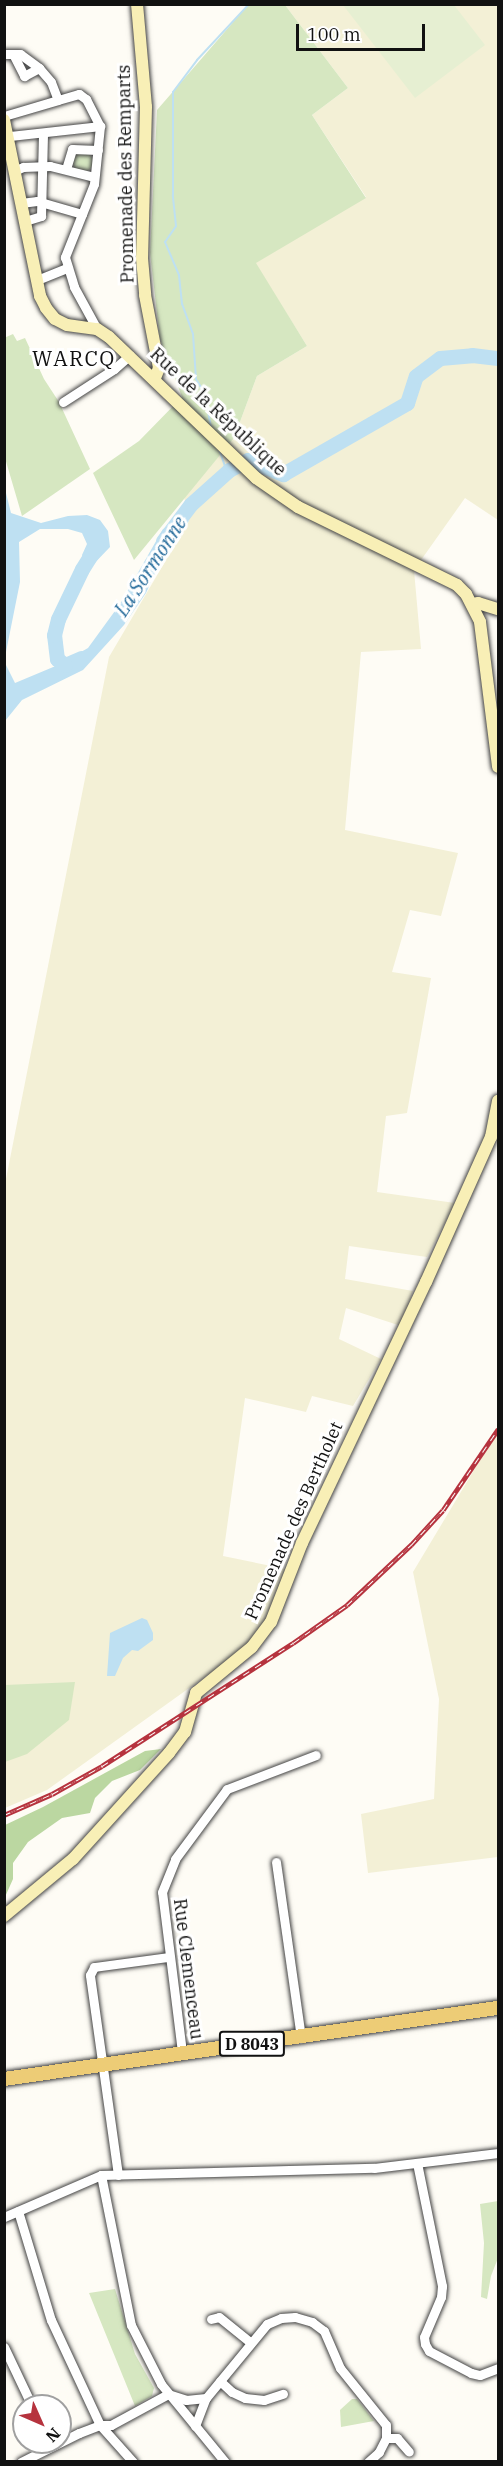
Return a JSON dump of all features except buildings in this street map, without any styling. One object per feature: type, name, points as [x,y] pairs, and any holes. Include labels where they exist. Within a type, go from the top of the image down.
[{"type":"main road","name":"D 8043","points":[[4,2079],[498,2008]]},
{"type":"street","name":"Promenade des Remparts","points":[[137,4],[145,78],[142,258],[159,368],[155,378]]},
{"type":"street","points":[[9,54],[20,54],[39,68],[51,82],[58,100]]},
{"type":"street","points":[[9,54],[24,76],[39,68]]},
{"type":"street","points":[[79,94],[86,99],[100,128],[98,150],[94,177],[64,257],[74,287],[97,329],[68,325],[55,319],[46,308],[21,204],[10,171],[10,136],[4,118],[79,94]]},
{"type":"street","points":[[10,136],[100,128]]},
{"type":"street","points":[[25,221],[40,219],[44,166],[43,133]]},
{"type":"street","points":[[66,169],[72,149],[98,150]]},
{"type":"street","points":[[10,171],[44,166],[94,177]]},
{"type":"street","points":[[21,204],[40,203],[82,214]]},
{"type":"street","points":[[38,280],[67,268]]},
{"type":"street","name":"Rue de la République","points":[[97,329],[155,378],[256,478],[298,507],[457,585],[472,604]]},
{"type":"street","points":[[63,402],[114,369],[130,355]]},
{"type":"street","points":[[498,609],[478,603],[472,604],[483,639],[498,767]]},
{"type":"street","name":"Promenade des Bertholet","points":[[4,1916],[73,1859],[182,1738],[196,1693],[252,1647],[271,1622],[302,1544],[426,1282],[491,1137],[498,1101]]},
{"type":"street","name":"Rue Clemenceau","points":[[182,2052],[168,1957],[162,1892],[175,1859],[227,1788],[316,1755]]},
{"type":"street","points":[[276,1862],[301,2038]]},
{"type":"street","points":[[118,2175],[90,1976],[94,1967],[168,1957]]},
{"type":"street","points":[[4,2217],[101,2175],[181,2175],[417,2163],[498,2153]]},
{"type":"street","points":[[417,2163],[442,2286],[441,2297],[424,2337],[424,2344],[429,2351],[480,2376],[498,2368]]},
{"type":"street","points":[[101,2175],[131,2325],[145,2356],[168,2394],[225,2462]]},
{"type":"street","points":[[18,2211],[51,2320],[100,2425],[133,2462]]},
{"type":"street","points":[[211,2319],[219,2317],[251,2343]]},
{"type":"street","points":[[195,2426],[206,2398],[267,2324],[281,2318],[295,2317],[312,2322],[324,2331],[340,2368],[386,2425],[386,2438],[379,2452],[368,2462]]},
{"type":"street","points":[[4,2347],[26,2394]]},
{"type":"street","points":[[220,2380],[232,2392],[245,2398],[264,2400],[283,2394]]},
{"type":"street","points":[[72,2436],[100,2425],[111,2425],[168,2394],[186,2400],[206,2398]]},
{"type":"street","points":[[386,2438],[396,2438],[409,2452]]},
{"type":"street","points":[[21,2462],[34,2454]]},
{"type":"shaded area","points":[[285,5],[498,5],[498,520],[465,498],[414,570],[421,649],[361,652],[345,830],[458,853],[441,916],[410,910],[392,972],[431,978],[407,1113],[386,1116],[377,1192],[455,1203],[427,1257],[349,1246],[345,1279],[413,1291],[401,1326],[346,1308],[339,1339],[381,1359],[353,1406],[312,1396],[306,1412],[245,1398],[223,1556],[286,1569],[268,1624],[238,1653],[47,1790],[5,1808],[5,1184],[109,657],[189,521],[184,497],[234,438],[257,376],[307,346],[255,263],[366,197],[312,115],[348,88]]},
{"type":"shaded area","points":[[498,1430],[498,1857],[368,1873],[361,1814],[434,1799],[439,1699],[413,1572]]},
{"type":"green space","points":[[248,5],[285,5],[348,88],[312,115],[366,198],[256,263],[307,346],[257,376],[234,438],[134,560],[93,473],[139,441],[182,397],[160,339],[150,253],[157,110]]},
{"type":"green space","points":[[343,5],[454,5],[485,45],[415,98]]},
{"type":"green space","points":[[83,152],[90,155],[93,162],[90,169],[83,172],[76,169],[73,162],[76,155]]},
{"type":"green space","points":[[13,334],[17,341],[25,338],[44,379],[59,402],[90,469],[22,516],[5,458],[4,338]]},
{"type":"green space","points":[[75,1682],[69,1720],[27,1754],[5,1762],[5,1685]]},
{"type":"green space","points":[[161,1749],[140,1770],[112,1781],[95,1798],[90,1813],[62,1818],[28,1842],[13,1863],[13,1879],[5,1897],[5,1825],[43,1807],[145,1751]]},
{"type":"green space","points":[[498,2201],[498,2258],[491,2276],[487,2299],[481,2297],[484,2243],[480,2204]]},
{"type":"green space","points":[[115,2289],[135,2354],[154,2388],[152,2396],[135,2406],[89,2293]]},
{"type":"green space","points":[[352,2399],[357,2399],[374,2421],[341,2427],[340,2410]]},
{"type":"water","points":[[5,489],[11,513],[41,523],[68,516],[87,515],[100,520],[108,531],[110,547],[87,571],[82,555],[87,544],[82,533],[68,529],[40,529],[19,542],[20,582],[5,657]]},
{"type":"water","points":[[189,521],[165,551],[146,593],[124,625],[83,670],[22,700],[5,721],[5,663],[15,683],[58,665],[88,648],[120,604],[163,529]]},
{"type":"water","points":[[142,1618],[147,1620],[153,1633],[153,1640],[138,1651],[132,1650],[123,1658],[115,1676],[107,1676],[110,1633]]},
{"type":"waterway","points":[[211,427],[204,392],[196,379],[193,334],[182,304],[179,275],[165,242],[176,226],[173,195],[173,92],[197,60],[249,4]]},
{"type":"waterway","name":"La Sormonne","points":[[163,541],[191,504],[229,470],[248,460],[283,474],[407,403],[416,376],[440,358],[472,355],[498,358]]},
{"type":"waterway","points":[[219,449],[227,472]]},
{"type":"waterway","name":"La Sormonne","points":[[81,658],[65,665],[57,659],[54,635],[58,619],[82,569],[96,547]]},
{"type":"railway","points":[[4,1815],[52,1794],[102,1766],[293,1643],[347,1605],[411,1545],[443,1510],[498,1429]]},
{"type":"district","name":"WARCQ","points":[[74,358]]}]
